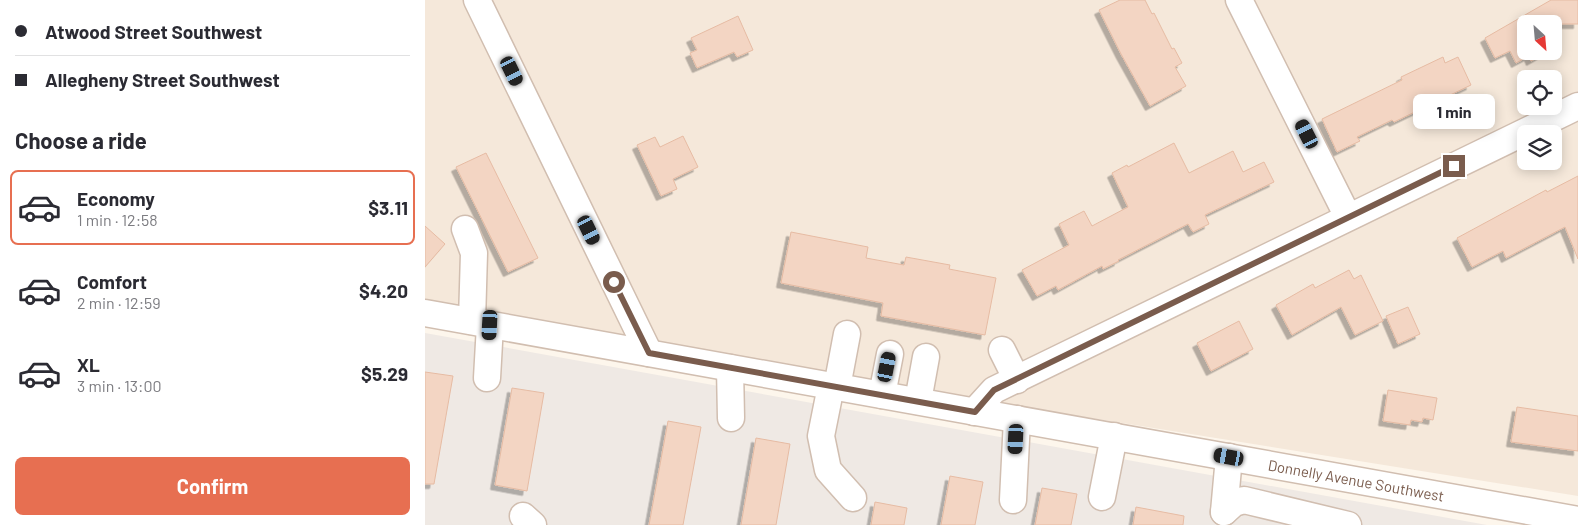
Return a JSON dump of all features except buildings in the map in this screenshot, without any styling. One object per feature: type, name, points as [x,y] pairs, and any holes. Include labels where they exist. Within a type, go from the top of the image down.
[{"type":"street","points":[[477,0],[649,353]]},
{"type":"street","points":[[1239,0],[1348,217]]},
{"type":"street","points":[[975,412],[994,390],[1578,106]]},
{"type":"street","points":[[465,229],[474,253],[487,378]]},
{"type":"street","name":"Donnelly Avenue Southwest","points":[[425,313],[1114,436],[1571,521]]},
{"type":"street","points":[[847,334],[821,436],[828,470],[853,498]]},
{"type":"street","points":[[1002,350],[1017,380]]},
{"type":"street","points":[[882,395],[890,354]]},
{"type":"street","points":[[917,401],[926,357]]},
{"type":"street","points":[[730,368],[731,418]]},
{"type":"street","points":[[1013,500],[1017,419]]},
{"type":"street","points":[[1103,497],[1114,436]]},
{"type":"street","points":[[1229,457],[1224,512],[1234,503],[1244,500],[1348,525]]},
{"type":"shaded area","points":[[425,0],[1578,0],[1578,496],[641,346],[425,305]]},
{"type":"shaded area","points":[[425,333],[1487,525],[425,525]]},
{"type":"route","points":[[614,282],[649,353],[975,412],[994,390],[1454,166]]}]
